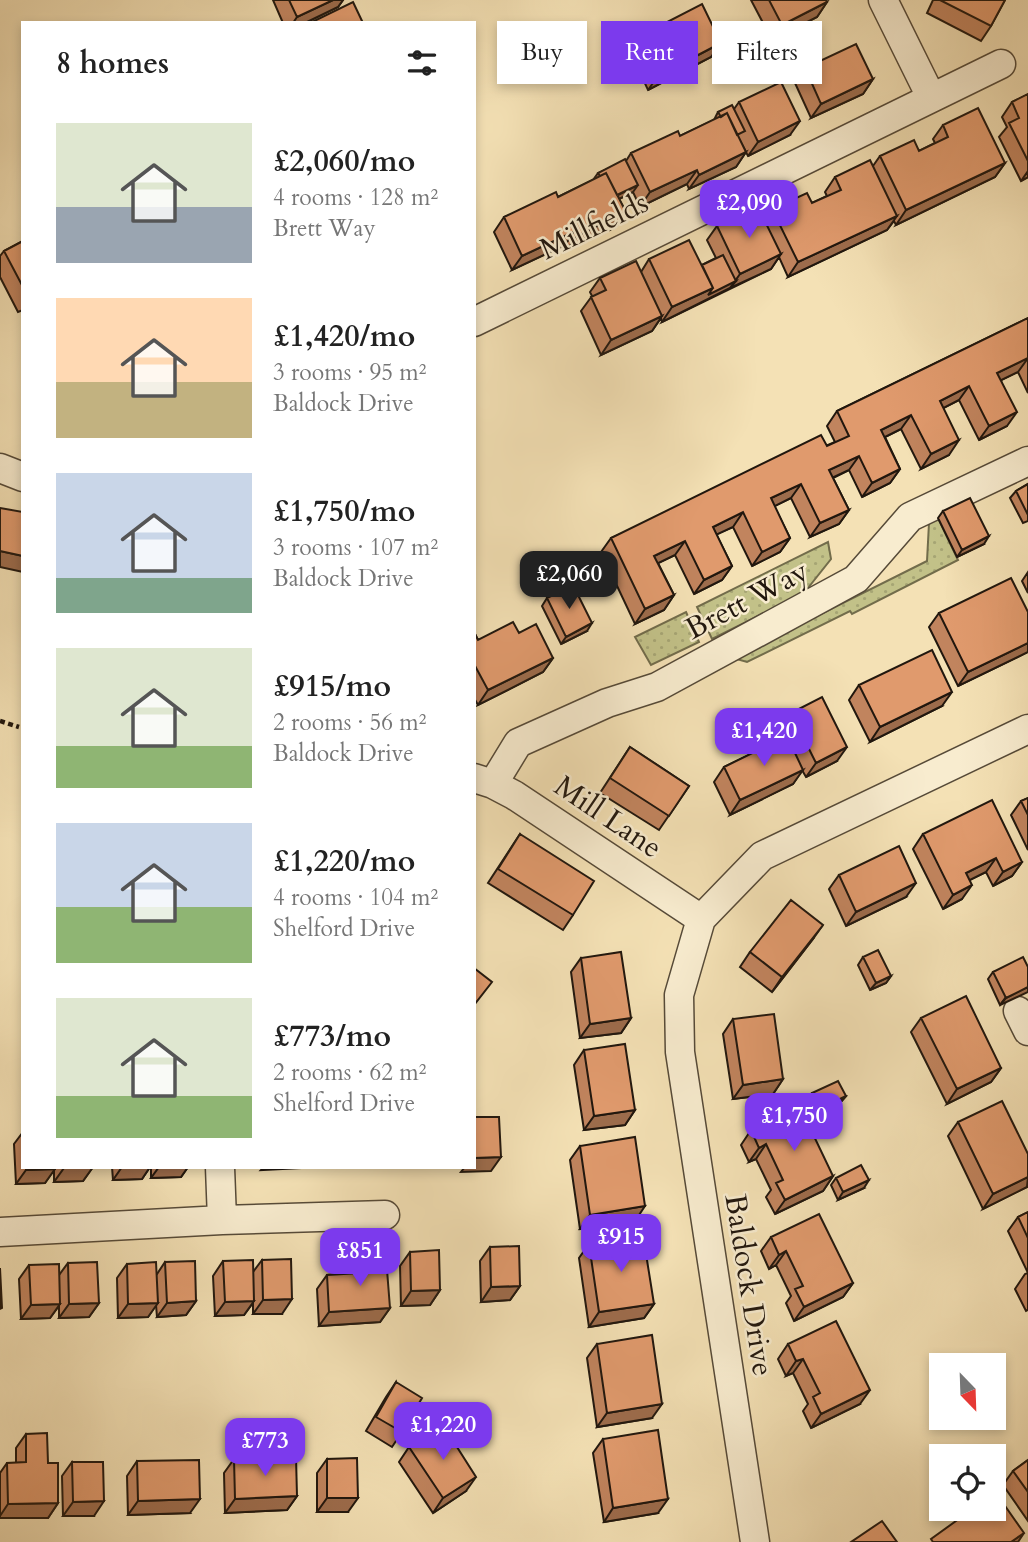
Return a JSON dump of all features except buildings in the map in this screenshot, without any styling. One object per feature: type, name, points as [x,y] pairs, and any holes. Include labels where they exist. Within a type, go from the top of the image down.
[{"type":"street","points":[[883,0],[931,97]]},
{"type":"street","name":"Millfields","points":[[476,321],[1001,64]]},
{"type":"street","name":"Brett Way","points":[[484,781],[518,743],[607,703],[657,687],[856,579],[910,517],[1028,461]]},
{"type":"street","points":[[0,468],[21,476]]},
{"type":"street","name":"Baldock Drive","points":[[755,1542],[680,1052],[679,995],[701,919],[762,856],[1028,729]]},
{"type":"street","name":"Mill Lane","points":[[484,781],[513,795],[701,919]]},
{"type":"street","points":[[219,1169],[222,1220]]},
{"type":"street","points":[[0,1231],[385,1215]]},
{"type":"path","points":[[0,722],[19,727]]},
{"type":"shaded area","points":[[938,518],[958,560],[852,614],[850,611],[747,662],[733,658],[927,561],[929,523]]},
{"type":"shaded area","points":[[828,542],[831,559],[804,593],[712,639],[697,607]]},
{"type":"shaded area","points":[[686,612],[699,642],[651,665],[635,637]]}]
